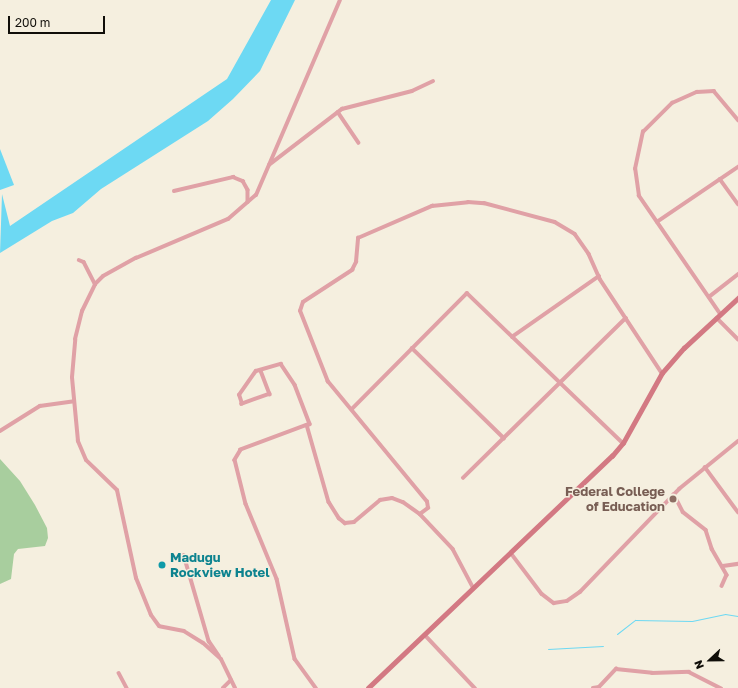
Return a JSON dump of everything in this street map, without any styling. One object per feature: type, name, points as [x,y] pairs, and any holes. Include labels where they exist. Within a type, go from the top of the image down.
[{"type":"main road","points":[[368,688],[425,635],[473,587],[600,469],[623,443],[662,373],[718,316],[738,298]]},
{"type":"street","points":[[221,659],[187,632],[159,626],[151,615],[134,568],[119,495],[112,483],[83,456],[78,441],[74,401],[75,339],[82,311],[95,284],[116,268],[228,219],[247,205],[258,192],[340,0]]},
{"type":"street","points":[[269,165],[338,112],[362,102],[412,91],[433,81]]},
{"type":"street","points":[[738,120],[714,91],[707,90],[672,103],[643,132],[637,155],[636,185],[639,196],[708,297],[718,316],[738,339]]},
{"type":"street","points":[[338,112],[359,143]]},
{"type":"street","points":[[657,222],[738,166]]},
{"type":"street","points":[[174,192],[233,177],[242,181],[248,190],[247,205]]},
{"type":"street","points":[[720,179],[738,204]]},
{"type":"street","points":[[420,514],[428,508],[427,502],[325,376],[300,311],[303,302],[352,270],[356,262],[356,242],[363,235],[432,206],[484,203],[566,227],[582,244],[599,276],[662,373]]},
{"type":"street","points":[[79,260],[84,262],[95,284]]},
{"type":"street","points":[[708,297],[738,274]]},
{"type":"street","points":[[512,337],[599,276]]},
{"type":"street","points":[[352,409],[467,293],[623,443]]},
{"type":"street","points":[[463,478],[626,318]]},
{"type":"street","points":[[412,348],[504,438]]},
{"type":"street","points":[[261,371],[270,394],[242,404],[239,395],[256,371],[261,371],[281,364],[295,385],[310,424],[240,450],[235,460],[248,510],[277,579],[295,659],[316,688]]},
{"type":"street","points":[[0,431],[40,406],[74,401]]},
{"type":"street","points":[[307,425],[329,502],[339,518],[345,523],[354,522],[374,503],[392,498],[403,502],[420,514],[453,548],[473,587]]},
{"type":"street","points":[[511,553],[542,594],[554,603],[567,601],[580,592],[674,494],[738,441]]},
{"type":"street","points":[[705,467],[738,512]]},
{"type":"street","points":[[674,494],[683,512],[706,530],[712,548],[727,575],[722,586]]},
{"type":"street","points":[[184,555],[209,641],[221,659],[235,688]]},
{"type":"street","points":[[723,566],[738,564]]},
{"type":"street","points":[[425,635],[475,688]]},
{"type":"street","points":[[592,688],[599,687],[616,669],[652,673],[689,672],[721,688]]},
{"type":"street","points":[[119,673],[127,688]]},
{"type":"street","points":[[223,688],[231,680]]},
{"type":"green space","points":[[0,459],[20,481],[35,505],[47,528],[48,538],[45,546],[18,549],[14,554],[11,579],[0,584]]},
{"type":"water","points":[[271,0],[295,0],[260,71],[233,99],[208,121],[101,189],[73,213],[52,221],[0,253],[2,194],[10,226],[227,79]]},
{"type":"water","points":[[0,149],[14,185],[0,190]]},
{"type":"waterway","points":[[617,634],[635,620],[692,621],[725,614],[738,616]]},
{"type":"waterway","points":[[548,649],[603,646]]},
{"type":"place","name":"Federal College of Education","points":[[673,499]]},
{"type":"place","name":"Madugu Rockview Hotel","points":[[162,565]]}]
